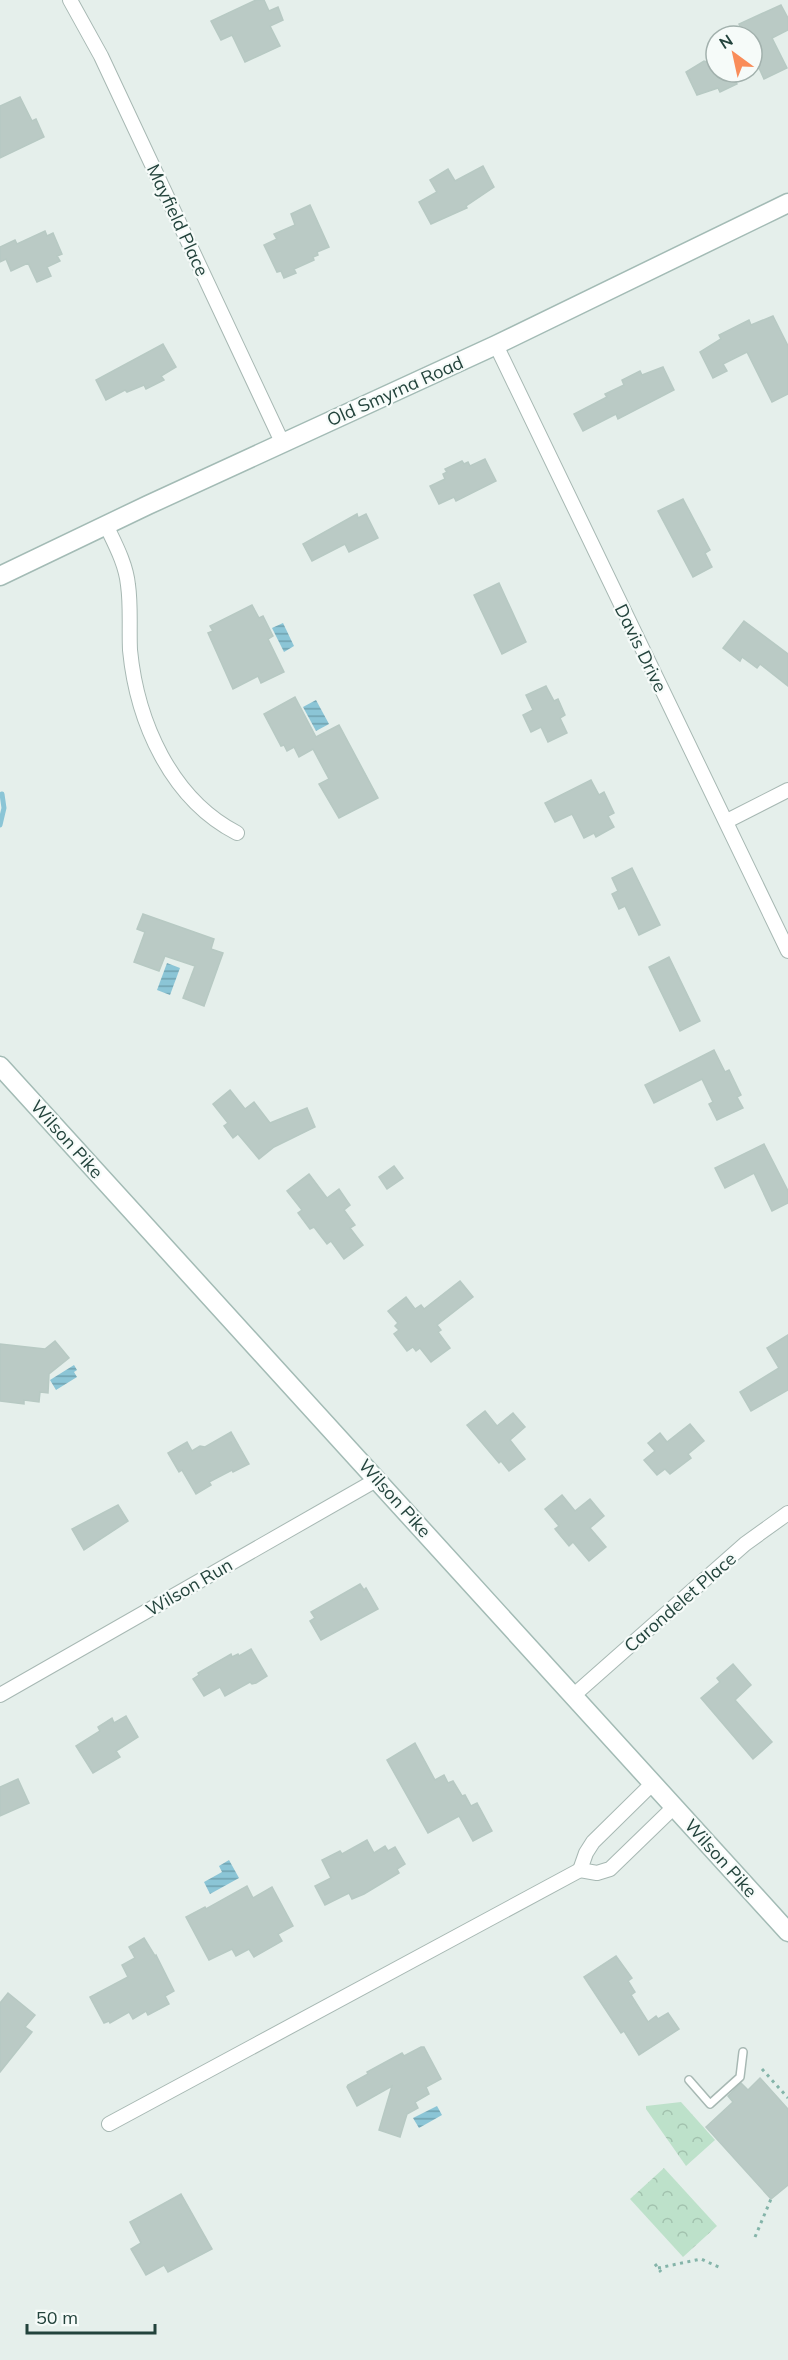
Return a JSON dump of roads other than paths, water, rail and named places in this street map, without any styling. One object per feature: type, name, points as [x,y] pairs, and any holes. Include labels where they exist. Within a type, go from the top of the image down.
[{"type":"main road","name":"Old Smyrna Road","points":[[0,576],[282,442],[496,345],[788,203]]},
{"type":"main road","name":"Wilson Pike","points":[[0,1066],[788,1932]]},
{"type":"street","name":"Mayfield Place","points":[[70,0],[101,56],[282,442]]},
{"type":"street","name":"Davis Drive","points":[[496,345],[788,951]]},
{"type":"street","points":[[106,525],[121,557],[128,583],[130,651],[136,682],[152,735],[162,757],[188,797],[218,823],[237,833]]},
{"type":"street","points":[[727,821],[788,789]]},
{"type":"street","name":"Wilson Run","points":[[0,1695],[378,1479]]},
{"type":"street","name":"Carondelet Place","points":[[574,1695],[746,1545],[788,1513]]},
{"type":"street","points":[[580,1870],[593,1842],[653,1783]]},
{"type":"street","points":[[109,2124],[580,1870],[597,1873],[610,1869],[674,1807]]},
{"type":"lane","points":[[689,2080],[710,2104],[740,2077],[743,2052]]},
{"type":"water","points":[[283,623],[294,646],[284,652],[272,628]]},
{"type":"water","points":[[316,700],[329,724],[316,731],[303,707]]},
{"type":"water","points":[[167,963],[180,968],[170,995],[157,990]]},
{"type":"water","points":[[74,1365],[77,1377],[56,1390],[50,1380]]},
{"type":"water","points":[[229,1860],[239,1878],[210,1894],[204,1882],[222,1872],[219,1866]]},
{"type":"water","points":[[437,2106],[442,2115],[419,2128],[413,2118]]},
{"type":"waterway","points":[[0,825],[4,808],[2,794]]}]
